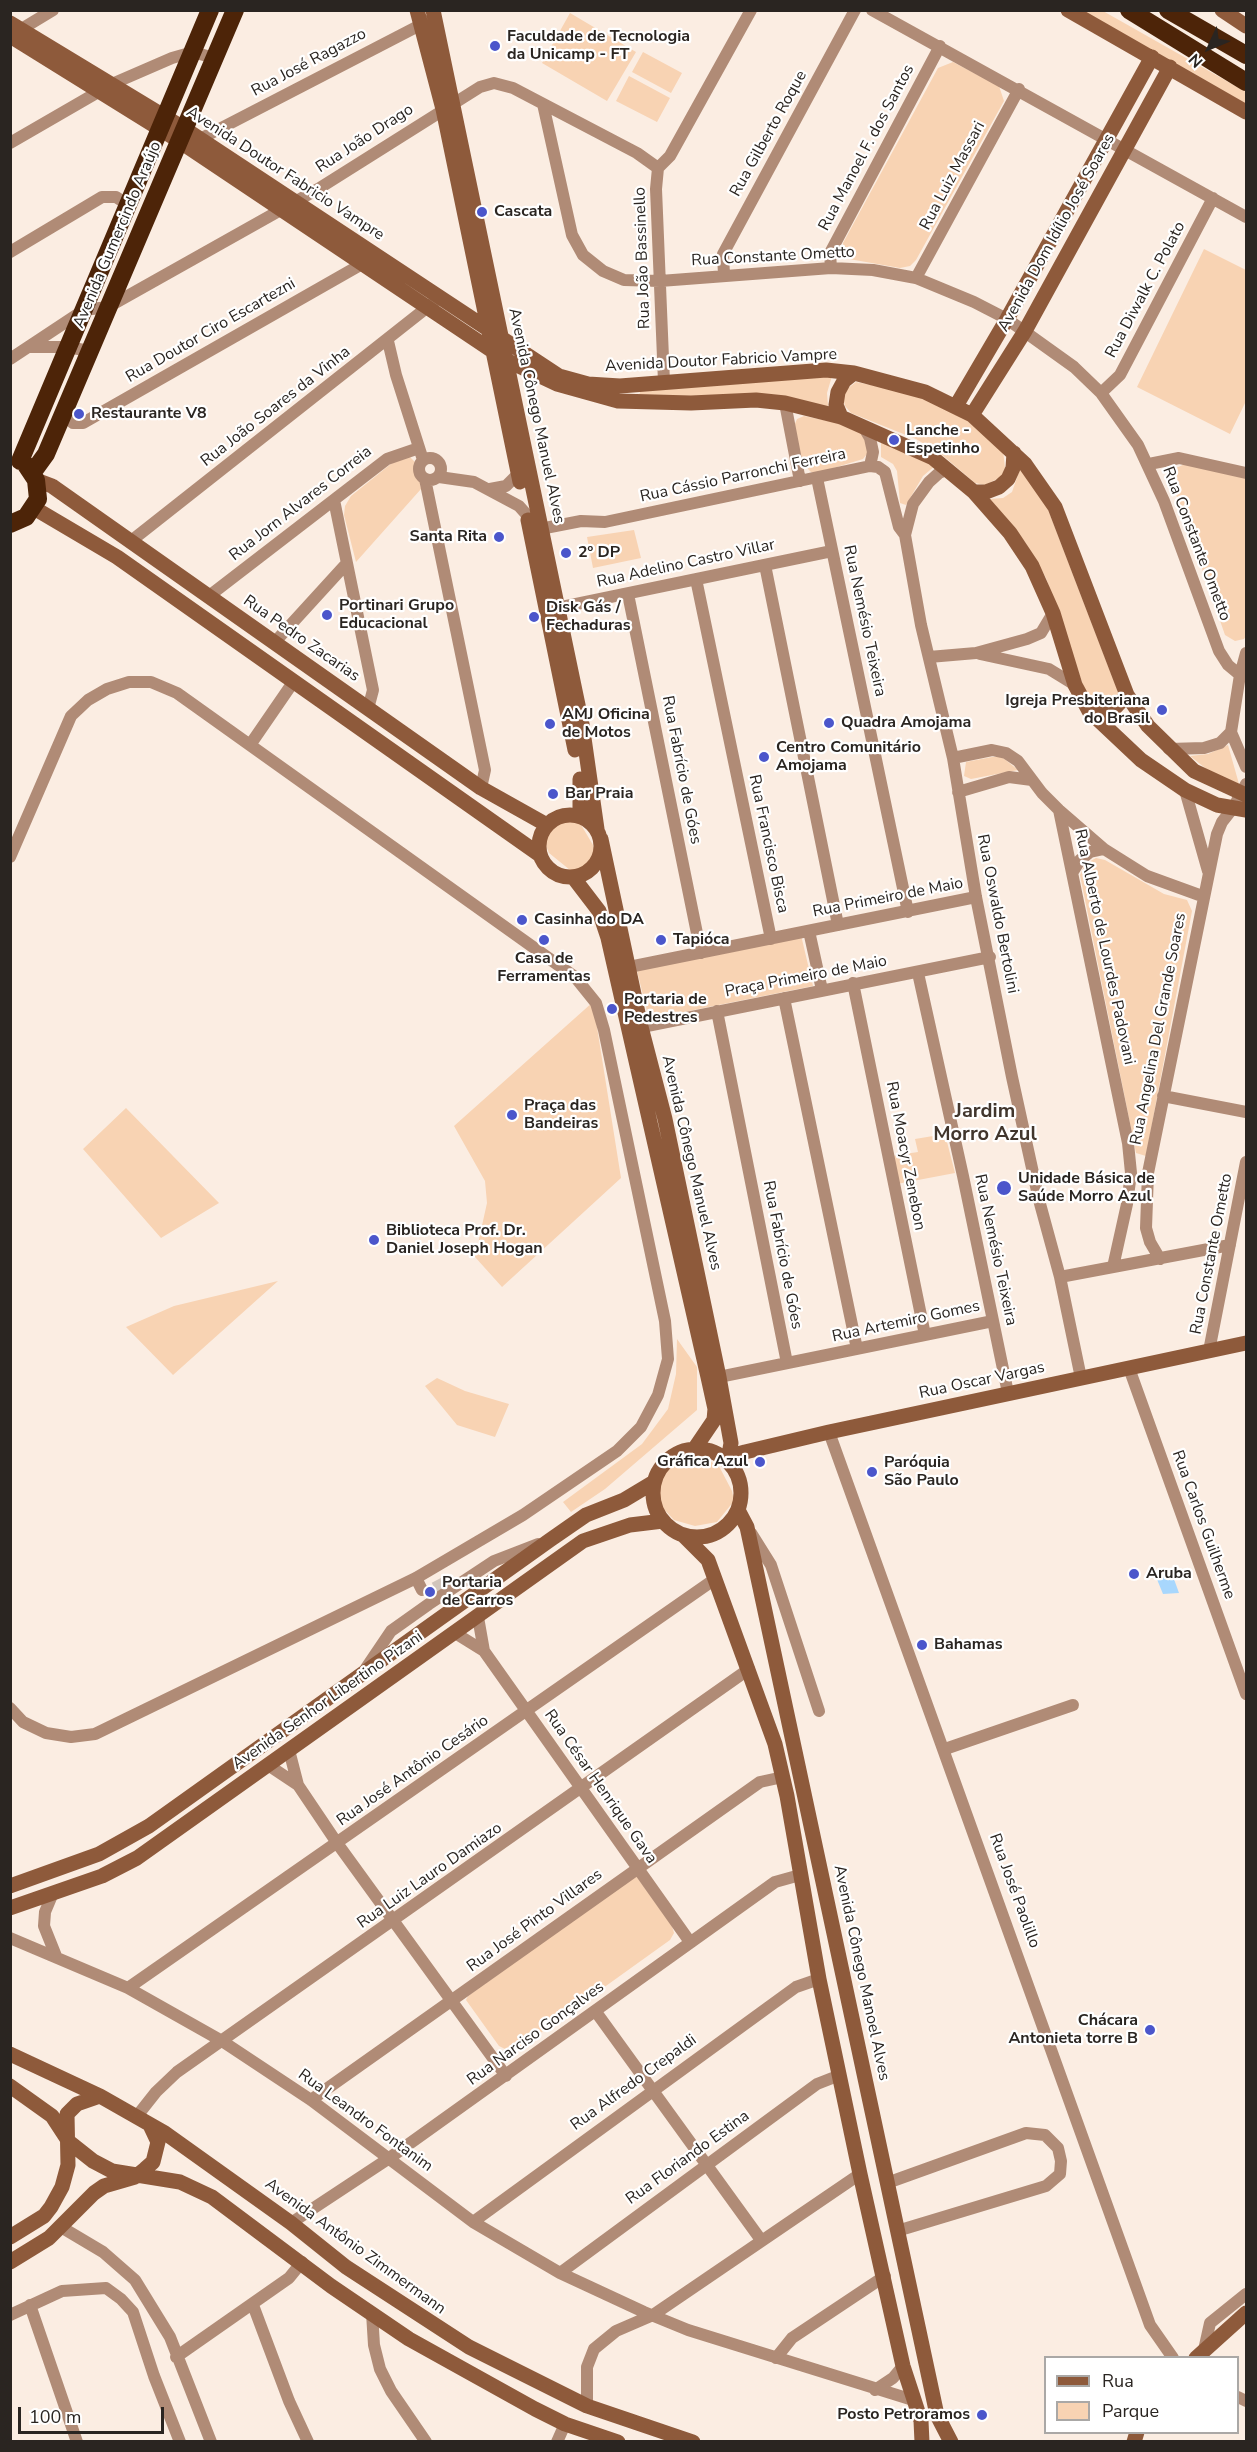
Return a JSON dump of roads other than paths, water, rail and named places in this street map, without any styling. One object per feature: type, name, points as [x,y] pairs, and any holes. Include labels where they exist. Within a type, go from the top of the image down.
[{"type":"highway","name":"Avenida Gumercindo Araújo","points":[[25,468],[67,347],[210,10]]},
{"type":"highway","name":"Avenida Gumercindo Araújo","points":[[25,468],[46,454],[108,307],[188,136],[214,58],[235,10]]},
{"type":"highway","points":[[1129,10],[1246,82]]},
{"type":"highway","points":[[1168,10],[1246,55]]},
{"type":"highway","points":[[10,524],[26,517],[34,508],[39,489],[25,468]]},
{"type":"street","points":[[13,31],[53,10]]},
{"type":"street","points":[[658,168],[670,156],[750,10]]},
{"type":"street","name":"Rua Gilberto Roque","points":[[724,275],[723,254],[855,10]]},
{"type":"street","points":[[872,10],[1019,89],[1246,217]]},
{"type":"street","points":[[1068,10],[1246,112]]},
{"type":"street","points":[[1222,10],[1246,26]]},
{"type":"street","name":"Avenida Cônego Manuel Alves","points":[[426,16],[448,106],[497,344],[527,515],[582,724],[599,834],[629,967],[635,1028],[715,1409],[710,1429],[695,1448]]},
{"type":"street","name":"Rua José Ragazzo","points":[[188,136],[426,16]]},
{"type":"street","name":"Avenida Doutor Fabricio Vampre","points":[[13,31],[293,202],[366,257],[497,344],[560,376],[588,384],[620,386],[826,370],[854,373],[925,392],[972,415],[1014,453],[1055,507],[1127,695],[1169,749],[1194,771],[1244,802]]},
{"type":"street","name":"Rua Manoel F. dos Santos","points":[[831,268],[830,253],[940,46]]},
{"type":"street","points":[[10,143],[106,88],[172,58],[193,52],[214,58]]},
{"type":"street","name":"Avenida Dom Idílio José Soares","points":[[956,406],[1007,320],[1152,57]]},
{"type":"street","name":"Avenida Dom Idílio José Soares","points":[[972,415],[1025,330],[1170,67]]},
{"type":"street","name":"Rua João Drago","points":[[10,359],[84,310],[108,307],[293,202],[480,87],[494,83],[513,88],[637,153],[658,168]]},
{"type":"street","name":"Rua Luiz Massari","points":[[916,278],[1019,89]]},
{"type":"street","name":"Rua Constante Ometto","points":[[543,104],[572,235],[583,255],[603,271],[624,280],[660,281],[831,268],[873,270],[916,278],[974,302],[1025,330],[1074,367],[1101,393],[1119,416],[1149,464],[1219,651],[1228,665],[1240,675]]},
{"type":"street","name":"Avenida Cônego Manuel Alves","points":[[448,106],[488,328]]},
{"type":"street","name":"Avenida Doutor Fabricio Vampre","points":[[188,136],[279,210],[366,257]]},
{"type":"street","name":"Rua João Bassinello","points":[[658,168],[656,189],[664,382]]},
{"type":"street","points":[[10,252],[102,197],[116,197],[128,205]]},
{"type":"street","name":"Rua Diwalk C. Polato","points":[[1101,393],[1120,375],[1214,198]]},
{"type":"street","name":"Rua Doutor Ciro Escartezni","points":[[63,414],[74,423],[83,423],[366,257]]},
{"type":"street","name":"Avenida Doutor Fabricio Vampre","points":[[434,302],[488,328],[497,344]]},
{"type":"street","name":"Rua João Soares da Vinha","points":[[131,541],[388,341],[434,302]]},
{"type":"street","points":[[388,341],[396,375],[424,455],[419,466],[420,474],[457,478],[490,489],[519,506],[527,515]]},
{"type":"street","name":"Avenida Cônego Manuel Alves","points":[[497,344],[506,360],[540,529],[580,779],[580,816]]},
{"type":"street","points":[[30,347],[67,347],[90,351]]},
{"type":"street","name":"Avenida Doutor Fabricio Vampre","points":[[506,360],[557,384],[618,401],[691,403],[756,400],[786,403],[841,417],[916,448],[948,469],[974,492],[1021,549],[1032,566],[1053,613],[1075,685],[1089,711],[1141,760],[1185,790],[1244,802]]},
{"type":"street","points":[[841,417],[837,405],[838,392],[844,381],[854,373]]},
{"type":"street","points":[[786,403],[800,481]]},
{"type":"street","points":[[862,425],[870,438],[873,452],[870,466]]},
{"type":"street","points":[[974,492],[986,492],[999,487],[1008,479],[1013,468],[1014,453]]},
{"type":"street","points":[[424,455],[440,463],[427,498],[485,770],[481,788]]},
{"type":"street","name":"Rua Jorn Alvares Correia","points":[[209,596],[387,459],[424,455]]},
{"type":"street","points":[[1149,464],[1179,458],[1246,473]]},
{"type":"street","name":"Rua Cássio Parronchi Ferreira","points":[[540,529],[572,523],[605,522],[870,466],[878,467],[885,472],[899,527],[905,535]]},
{"type":"street","name":"Rua Pedro Zacarias","points":[[25,468],[481,788],[547,825]]},
{"type":"street","name":"Rua Oswaldo Bertolini","points":[[948,469],[929,482],[913,504],[905,535],[929,657],[953,758],[976,897],[990,957],[1012,1077],[1039,1200],[1060,1277],[1081,1378]]},
{"type":"street","points":[[490,489],[506,486],[519,474]]},
{"type":"street","name":"Rua Nemésio Teixeira","points":[[817,478],[908,912]]},
{"type":"street","points":[[334,500],[374,690],[368,709]]},
{"type":"street","points":[[34,508],[117,557],[294,681],[540,855],[553,872],[573,877],[592,868],[602,850],[599,834],[580,816],[562,815],[547,825],[541,834],[540,855]]},
{"type":"street","name":"Rua Adelino Castro Villar","points":[[552,609],[832,550]]},
{"type":"street","points":[[274,643],[347,563]]},
{"type":"street","points":[[765,565],[838,925]]},
{"type":"street","name":"Rua Francisco Bisca","points":[[696,579],[771,939]]},
{"type":"street","name":"Rua Fabrício de Góes","points":[[628,594],[701,953]]},
{"type":"street","points":[[929,657],[976,653],[1027,639],[1041,633],[1053,613]]},
{"type":"street","points":[[976,653],[1042,666],[1075,685]]},
{"type":"street","points":[[1246,653],[1231,732],[1246,767]]},
{"type":"street","points":[[250,745],[294,681]]},
{"type":"street","points":[[10,856],[71,716],[88,700],[107,689],[129,682],[151,682],[177,693],[575,977],[596,1003],[604,1030],[665,1321],[668,1359],[658,1395],[641,1427],[617,1451],[523,1515],[439,1583],[391,1631],[360,1677]]},
{"type":"street","points":[[1089,711],[1103,714],[1113,710],[1127,695]]},
{"type":"street","points":[[1169,749],[1204,748],[1220,742],[1231,732]]},
{"type":"street","points":[[953,758],[992,750],[1006,753],[1018,761],[1059,810],[1104,849],[1147,876],[1202,896]]},
{"type":"street","points":[[958,792],[1009,777],[1032,780]]},
{"type":"street","points":[[1185,790],[1208,872]]},
{"type":"street","name":"Rua Angelina Del Grande Soares","points":[[1160,1258],[1146,1228],[1148,1173],[1208,872],[1222,822],[1244,802]]},
{"type":"street","name":"Rua Alberto de Lourdes Padovani","points":[[1059,810],[1128,1143],[1131,1173],[1127,1204],[1113,1267]]},
{"type":"street","points":[[1072,873],[1080,860],[1090,852],[1104,849]]},
{"type":"street","name":"Avenida Cônego Manuel Alves","points":[[573,877],[599,911],[665,1119],[719,1377],[731,1443],[729,1462]]},
{"type":"street","name":"Rua Primeiro de Maio","points":[[629,967],[976,897]]},
{"type":"street","points":[[809,931],[822,990]]},
{"type":"street","points":[[608,938],[619,963],[629,967]]},
{"type":"street","name":"Praça Primeiro de Maio","points":[[635,1028],[990,957]]},
{"type":"street","name":"Rua Nemésio Teixeira","points":[[918,972],[1008,1393]]},
{"type":"street","name":"Rua Moacyr Zenebon","points":[[853,983],[925,1335]]},
{"type":"street","points":[[784,998],[857,1349]]},
{"type":"street","name":"Rua Fabrício de Góes","points":[[717,1011],[787,1363]]},
{"type":"street","points":[[1164,1096],[1246,1112]]},
{"type":"street","name":"Rua Constante Ometto","points":[[1209,1351],[1246,1162]]},
{"type":"street","points":[[1131,1173],[1148,1173]]},
{"type":"street","points":[[1060,1277],[1230,1245]]},
{"type":"street","name":"Rua Artemiro Gomes","points":[[719,1377],[993,1321]]},
{"type":"street","name":"Rua Oscar Vargas","points":[[729,1462],[738,1454],[829,1432],[1246,1343]]},
{"type":"street","name":"Rua Carlos Guilherme","points":[[1129,1368],[1246,1694]]},
{"type":"street","name":"Rua José Paolillo","points":[[829,1432],[896,1623],[945,1749],[1150,2325],[1172,2356]]},
{"type":"street","points":[[683,1535],[696,1537],[721,1530],[738,1510],[741,1486],[729,1462],[707,1449],[695,1448],[681,1451],[669,1458],[659,1469],[654,1482],[653,1496],[663,1521],[683,1535],[708,1560],[775,1744],[819,1979],[860,2174],[885,2276],[903,2366],[921,2421],[922,2442]]},
{"type":"street","name":"Avenida Senhor Libertino Pizani","points":[[10,1886],[99,1854],[149,1827],[586,1515],[624,1500],[654,1482]]},
{"type":"street","name":"Avenida Cônego Manoel Alves","points":[[738,1510],[747,1527],[937,2415],[951,2442]]},
{"type":"street","name":"Avenida Senhor Libertino Pizani","points":[[10,1908],[102,1876],[137,1858],[583,1541],[630,1525],[663,1521]]},
{"type":"street","points":[[747,1527],[771,1565],[819,1711]]},
{"type":"street","points":[[10,1708],[23,1722],[46,1733],[71,1737],[95,1734],[416,1578],[439,1583],[550,1540]]},
{"type":"street","points":[[416,1578],[426,1598]]},
{"type":"street","name":"Rua José Antônio Cesário","points":[[128,1988],[715,1579]]},
{"type":"street","name":"Rua César Henrique Gava","points":[[478,1617],[484,1651],[690,1942]]},
{"type":"street","name":"Rua César Henrique Gava","points":[[454,1634],[484,1651]]},
{"type":"street","name":"Rua Luiz Lauro Damiazo","points":[[137,2116],[156,2092],[177,2072],[581,1790],[749,1669]]},
{"type":"street","points":[[945,1749],[1073,1705]]},
{"type":"street","points":[[289,1750],[298,1785],[337,1843],[506,2076]]},
{"type":"street","points":[[268,1765],[298,1785]]},
{"type":"street","name":"Rua José Pinto Villares","points":[[311,2100],[760,1782],[783,1777]]},
{"type":"street","name":"Rua Narciso Gonçalves","points":[[291,2223],[388,2159],[506,2076],[775,1882],[800,1875]]},
{"type":"street","points":[[53,1893],[45,1912],[44,1926],[56,1956]]},
{"type":"street","name":"Rua Leandro Fontanim","points":[[10,1938],[128,1988],[222,2041],[311,2100],[473,2222],[560,2273],[688,2330],[913,2400]]},
{"type":"street","name":"Rua Alfredo Crepaldi","points":[[473,2222],[652,2089],[796,1987],[819,1979]]},
{"type":"street","points":[[596,2012],[761,2240]]},
{"type":"street","name":"Avenida Antônio Zimmermann","points":[[10,2054],[137,2116],[291,2223],[346,2267],[424,2320],[469,2347],[587,2406],[693,2442]]},
{"type":"street","name":"Rua Floriando Estina","points":[[560,2273],[817,2084],[840,2075]]},
{"type":"street","points":[[10,2086],[52,2116],[69,2142],[103,2166],[135,2177],[180,2182],[212,2197],[409,2339],[490,2386],[565,2424],[618,2442]]},
{"type":"street","points":[[10,2237],[44,2216],[51,2207],[65,2176],[69,2142],[67,2114],[77,2104],[100,2096]]},
{"type":"street","points":[[10,2262],[37,2247],[62,2227],[94,2193],[105,2186],[135,2177],[153,2162],[158,2142],[150,2125]]},
{"type":"street","points":[[887,2183],[1026,2133],[1045,2135],[1058,2148],[1061,2161],[1060,2174],[1046,2186],[897,2231]]},
{"type":"street","points":[[587,2406],[587,2367],[594,2349],[616,2331],[652,2315],[860,2174]]},
{"type":"street","points":[[62,2227],[103,2252],[135,2280],[163,2323],[211,2442]]},
{"type":"street","points":[[176,2357],[289,2278],[302,2262]]},
{"type":"street","points":[[776,2358],[792,2338],[885,2276]]},
{"type":"street","points":[[10,2315],[63,2291],[106,2288],[133,2312],[154,2376],[180,2442]]},
{"type":"street","points":[[1200,2354],[1210,2323],[1246,2294]]},
{"type":"street","points":[[30,2305],[77,2442]]},
{"type":"street","points":[[253,2305],[289,2401],[308,2442]]},
{"type":"street","points":[[372,2313],[374,2345],[383,2374],[426,2442]]},
{"type":"street","points":[[1200,2354],[1246,2313]]},
{"type":"street","points":[[875,2390],[894,2378],[903,2366]]},
{"type":"street","points":[[557,2442],[565,2424]]},
{"type":"water","points":[[1170,1568],[1179,1593],[1163,1594],[1154,1572]]},
{"type":"tunnel","points":[[437,1580],[443,1591]]},
{"type":"place","name":"Faculdade de Tecnologia da Unicamp - FT","points":[[495,46]]},
{"type":"place","name":"Cascata","points":[[482,212]]},
{"type":"place","name":"Restaurante V8","points":[[79,414]]},
{"type":"place","name":"Lanche - Espetinho","points":[[894,440]]},
{"type":"place","name":"Santa Rita","points":[[499,537]]},
{"type":"place","name":"2º DP","points":[[566,553]]},
{"type":"place","name":"Portinari Grupo Educacional","points":[[327,615]]},
{"type":"place","name":"Disk Gás / Fechaduras","points":[[534,617]]},
{"type":"place","name":"Igreja Presbiteriana do Brasil","points":[[1162,710]]},
{"type":"place","name":"Quadra Amojama","points":[[829,723]]},
{"type":"place","name":"AMJ Oficina de Motos","points":[[550,724]]},
{"type":"place","name":"Centro Comunitário Amojama","points":[[764,757]]},
{"type":"place","name":"Bar Praia","points":[[553,794]]},
{"type":"place","name":"Casinha do DA","points":[[522,920]]},
{"type":"place","name":"Casa de Ferramentas","points":[[544,940]]},
{"type":"place","name":"Tapióca","points":[[661,940]]},
{"type":"place","name":"Portaria de Pedestres","points":[[612,1009]]},
{"type":"place","name":"Praça das Bandeiras","points":[[512,1115]]},
{"type":"place","name":"Unidade Básica de Saúde Morro Azul","points":[[1004,1188]]},
{"type":"place","name":"Biblioteca Prof. Dr. Daniel Joseph Hogan","points":[[374,1240]]},
{"type":"place","name":"Gráfica Azul","points":[[760,1462]]},
{"type":"place","name":"Paróquia São Paulo","points":[[872,1472]]},
{"type":"place","name":"Aruba","points":[[1134,1574]]},
{"type":"place","name":"Portaria de Carros","points":[[430,1592]]},
{"type":"place","name":"Bahamas","points":[[922,1645]]},
{"type":"place","name":"Chácara Antonieta torre B","points":[[1150,2030]]},
{"type":"place","name":"Posto Petroramos","points":[[982,2415]]},
{"type":"district","name":"Jardim Morro Azul","points":[[985,1124]]}]
